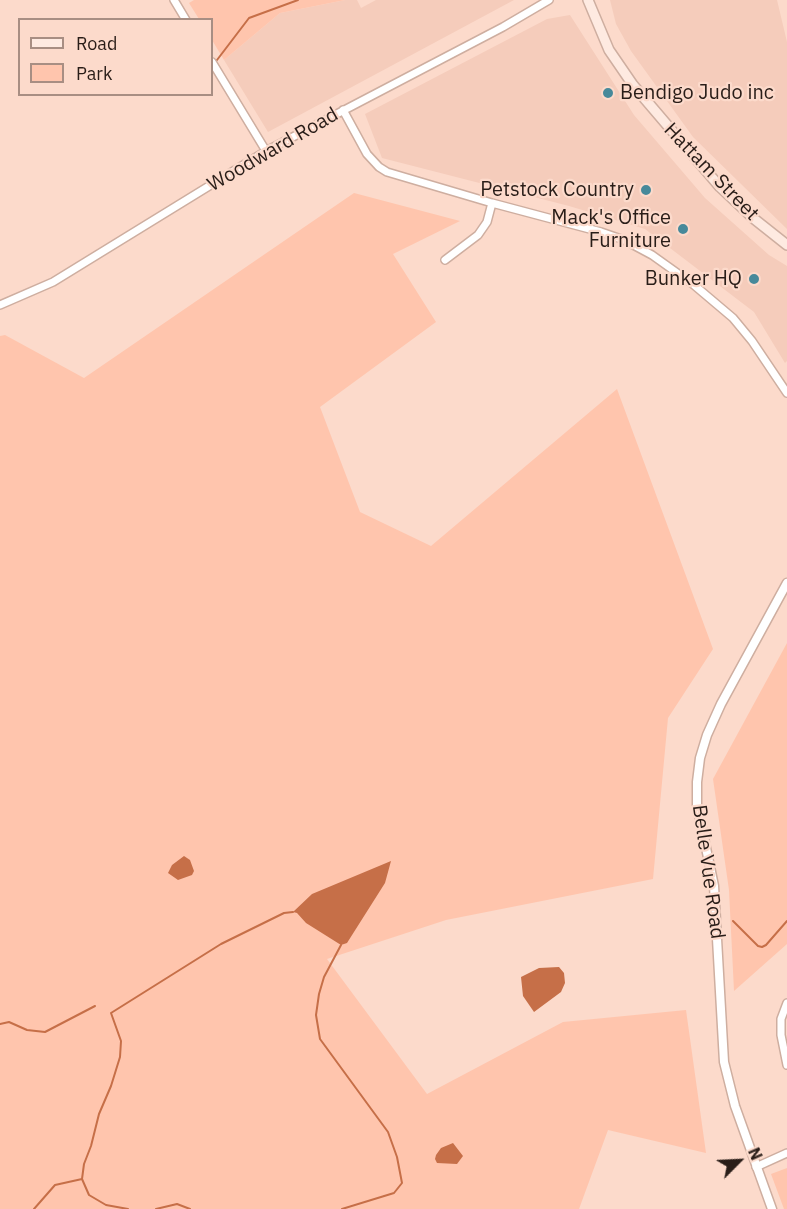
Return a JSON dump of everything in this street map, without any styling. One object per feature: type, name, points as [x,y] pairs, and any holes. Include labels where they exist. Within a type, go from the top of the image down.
[{"type":"main road","name":"Hattam Street","points":[[588,0],[609,50],[633,85],[720,187],[753,218],[787,245]]},
{"type":"street","points":[[174,0],[185,18]]},
{"type":"street","name":"Woodward Road","points":[[0,305],[53,282],[266,151],[503,27],[549,0]]},
{"type":"street","points":[[213,64],[266,151]]},
{"type":"street","points":[[343,110],[367,154],[387,172],[492,204],[602,232],[624,240],[652,255],[694,285],[733,318],[752,340],[787,393]]},
{"type":"street","points":[[446,260],[478,235],[486,222],[492,204]]},
{"type":"street","name":"Belle Vue Road","points":[[772,1209],[735,1106],[724,1062],[714,886],[698,805],[697,782],[704,747],[721,704],[787,584]]},
{"type":"street","points":[[787,1003],[781,1019],[781,1035],[787,1065]]},
{"type":"street","points":[[756,1167],[787,1153]]},
{"type":"shaded area","points":[[345,0],[357,0],[361,8],[376,0],[514,0],[268,132],[224,60],[280,13]]},
{"type":"shaded area","points":[[610,0],[777,0],[787,42],[787,229],[693,137],[631,51],[616,24]]},
{"type":"shaded area","points":[[570,15],[634,115],[705,198],[769,255],[787,266],[787,361],[785,363],[754,312],[645,229],[569,206],[382,158],[365,114],[547,19]]},
{"type":"shaded area","points":[[184,856],[190,860],[194,871],[192,875],[178,880],[168,873],[172,865]]},
{"type":"shaded area","points":[[391,861],[385,883],[347,943],[341,945],[293,912],[312,894]]},
{"type":"shaded area","points":[[559,967],[564,973],[565,983],[561,992],[534,1012],[523,996],[521,977],[539,968]]},
{"type":"shaded area","points":[[453,1143],[463,1156],[457,1164],[437,1163],[436,1155],[441,1148]]},
{"type":"green space","points":[[194,0],[345,0],[280,13],[224,60],[213,42],[213,18],[198,18],[189,3]]},
{"type":"green space","points":[[354,193],[460,221],[393,254],[436,322],[320,407],[360,512],[431,546],[617,389],[713,649],[668,718],[653,879],[446,920],[327,959],[427,1094],[563,1022],[686,1010],[706,1153],[608,1130],[579,1209],[0,1209],[0,336],[5,335],[84,378]]},
{"type":"green space","points":[[787,643],[787,944],[734,991],[729,890],[713,779]]},
{"type":"green space","points":[[787,1168],[787,1209],[784,1209],[771,1174]]},
{"type":"waterway","points":[[217,60],[249,18],[298,0]]},
{"type":"waterway","points":[[128,1209],[106,1205],[89,1195],[82,1179],[84,1164],[99,1114],[120,1057],[121,1041],[111,1013],[221,944],[284,913],[293,912]]},
{"type":"waterway","points":[[733,921],[758,946],[762,947],[787,921]]},
{"type":"waterway","points":[[341,945],[324,977],[319,994],[316,1015],[320,1039],[388,1132],[397,1157],[402,1183],[394,1193],[342,1209]]},
{"type":"waterway","points":[[0,1024],[9,1022],[27,1030],[45,1032],[95,1006]]},
{"type":"waterway","points":[[34,1209],[55,1185],[82,1179]]},
{"type":"waterway","points":[[156,1209],[177,1204],[190,1209]]},
{"type":"place","name":"Bendigo Judo inc","points":[[608,93]]},
{"type":"place","name":"Petstock Country","points":[[646,190]]},
{"type":"place","name":"Mack's Office Furniture","points":[[683,229]]},
{"type":"place","name":"Bunker HQ","points":[[754,279]]}]
